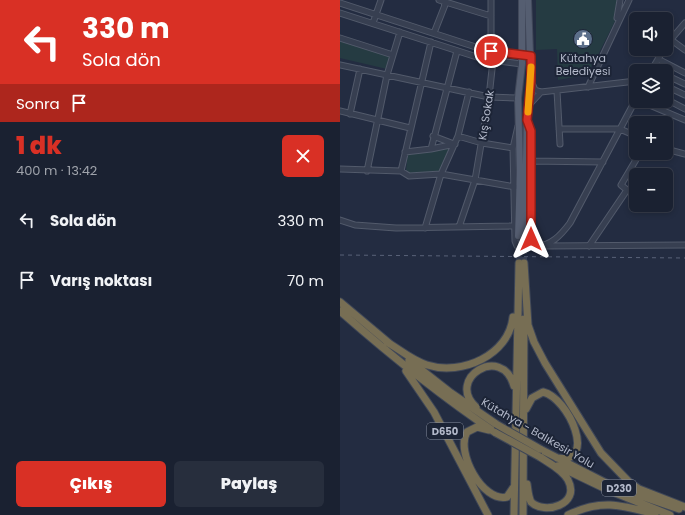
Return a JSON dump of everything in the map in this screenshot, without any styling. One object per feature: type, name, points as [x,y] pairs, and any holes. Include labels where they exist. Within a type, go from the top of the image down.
[{"type":"highway","points":[[387,342],[420,362],[434,366],[460,367],[482,359],[495,350],[510,332],[521,263]]},
{"type":"highway","points":[[515,390],[521,263]]},
{"type":"highway","points":[[521,263],[524,415],[523,515]]},
{"type":"highway","points":[[521,263],[528,325],[534,342],[601,453],[629,482],[658,497],[685,507]]},
{"type":"highway","name":"Kütahya - Balıkesir Yolu","points":[[340,302],[451,393],[496,424],[540,449],[612,486],[685,511]]},
{"type":"highway","name":"Kütahya - Balıkesir Yolu","points":[[340,311],[390,355],[462,410],[496,433],[540,457],[608,490],[670,515]]},
{"type":"highway","name":"D650","points":[[390,355],[411,377],[426,397],[488,515]]},
{"type":"highway","name":"D230","points":[[496,424],[471,402],[467,391],[470,379],[483,367],[496,366],[501,368],[509,376],[515,390],[514,515]]},
{"type":"highway","points":[[524,415],[526,407],[532,398],[543,392],[550,393],[557,398],[563,406],[577,433],[578,446],[577,450],[571,456],[562,458],[556,457]]},
{"type":"highway","points":[[496,433],[483,428],[472,428],[464,436],[463,448],[465,455],[480,483],[490,494],[497,498],[508,497],[514,487]]},
{"type":"highway","points":[[524,464],[531,503],[542,512],[556,512],[567,503],[570,498],[570,485],[562,473],[540,457]]},
{"type":"highway","name":"D230","points":[[568,515],[590,506],[603,504],[626,506],[660,515]]},
{"type":"main road","points":[[522,0],[522,64],[518,98],[521,235],[527,120],[531,81],[528,0]]},
{"type":"main road","points":[[522,56],[531,56]]},
{"type":"street","points":[[374,24],[381,0]]},
{"type":"street","points":[[434,33],[445,4],[442,0]]},
{"type":"street","points":[[442,0],[491,16]]},
{"type":"street","name":"Kış Sokak","points":[[460,227],[475,180],[490,97],[493,60],[491,51],[491,0]]},
{"type":"street","points":[[586,87],[618,15],[620,0]]},
{"type":"street","points":[[586,87],[629,0]]},
{"type":"street","points":[[342,2],[491,51],[522,56]]},
{"type":"street","points":[[340,13],[457,51],[493,60],[522,64]]},
{"type":"street","points":[[673,35],[685,24]]},
{"type":"street","points":[[367,171],[387,75],[400,32]]},
{"type":"street","points":[[340,38],[393,55]]},
{"type":"street","points":[[673,40],[685,50]]},
{"type":"street","points":[[401,172],[410,128],[432,42]]},
{"type":"street","points":[[430,149],[457,51]]},
{"type":"street","points":[[656,64],[660,56]]},
{"type":"street","points":[[658,59],[685,73]]},
{"type":"street","points":[[340,65],[490,97],[518,98]]},
{"type":"street","points":[[350,114],[360,69]]},
{"type":"street","points":[[673,78],[685,84]]},
{"type":"street","points":[[531,81],[535,90],[541,92],[629,82]]},
{"type":"street","points":[[673,89],[685,95]]},
{"type":"street","points":[[557,91],[560,144]]},
{"type":"street","points":[[424,228],[441,174],[458,136],[469,92]]},
{"type":"street","points":[[529,105],[541,92]]},
{"type":"street","points":[[673,103],[685,109]]},
{"type":"street","points":[[544,246],[560,235],[570,223],[631,108]]},
{"type":"street","points":[[657,108],[685,120]]},
{"type":"street","points":[[340,111],[410,128]]},
{"type":"street","points":[[519,122],[513,148],[515,226],[517,246],[523,249],[528,246],[531,239],[531,131],[527,120]]},
{"type":"street","points":[[559,129],[620,130],[629,133]]},
{"type":"street","points":[[433,136],[455,144]]},
{"type":"street","points":[[458,136],[482,144],[513,148]]},
{"type":"street","points":[[405,152],[455,144]]},
{"type":"street","points":[[673,151],[685,154]]},
{"type":"street","points":[[589,246],[627,190],[621,185],[636,160]]},
{"type":"street","points":[[530,161],[603,162]]},
{"type":"street","points":[[340,169],[401,172],[409,176],[441,174],[515,187]]},
{"type":"street","points":[[340,220],[355,225],[396,228],[515,226]]},
{"type":"street","points":[[536,246],[685,245]]},
{"type":"shaded area","points":[[536,0],[619,0],[618,15],[594,63],[585,75],[558,80],[557,49],[536,50]]},
{"type":"shaded area","points":[[340,40],[390,55],[387,69],[340,58]]},
{"type":"shaded area","points":[[449,149],[439,172],[410,173],[406,170],[408,153]]},
{"type":"tunnel","points":[[524,234],[524,263]]},
{"type":"tunnel","points":[[518,236],[519,263]]},
{"type":"railway","points":[[340,255],[685,258]]},
{"type":"slow traffic","points":[[528,112],[531,67]]},
{"type":"place","name":"Kütahya Belediyesi","points":[[583,39]]},
{"type":"route","points":[[491,51],[531,56],[531,81],[527,120],[531,131],[531,239]]}]
